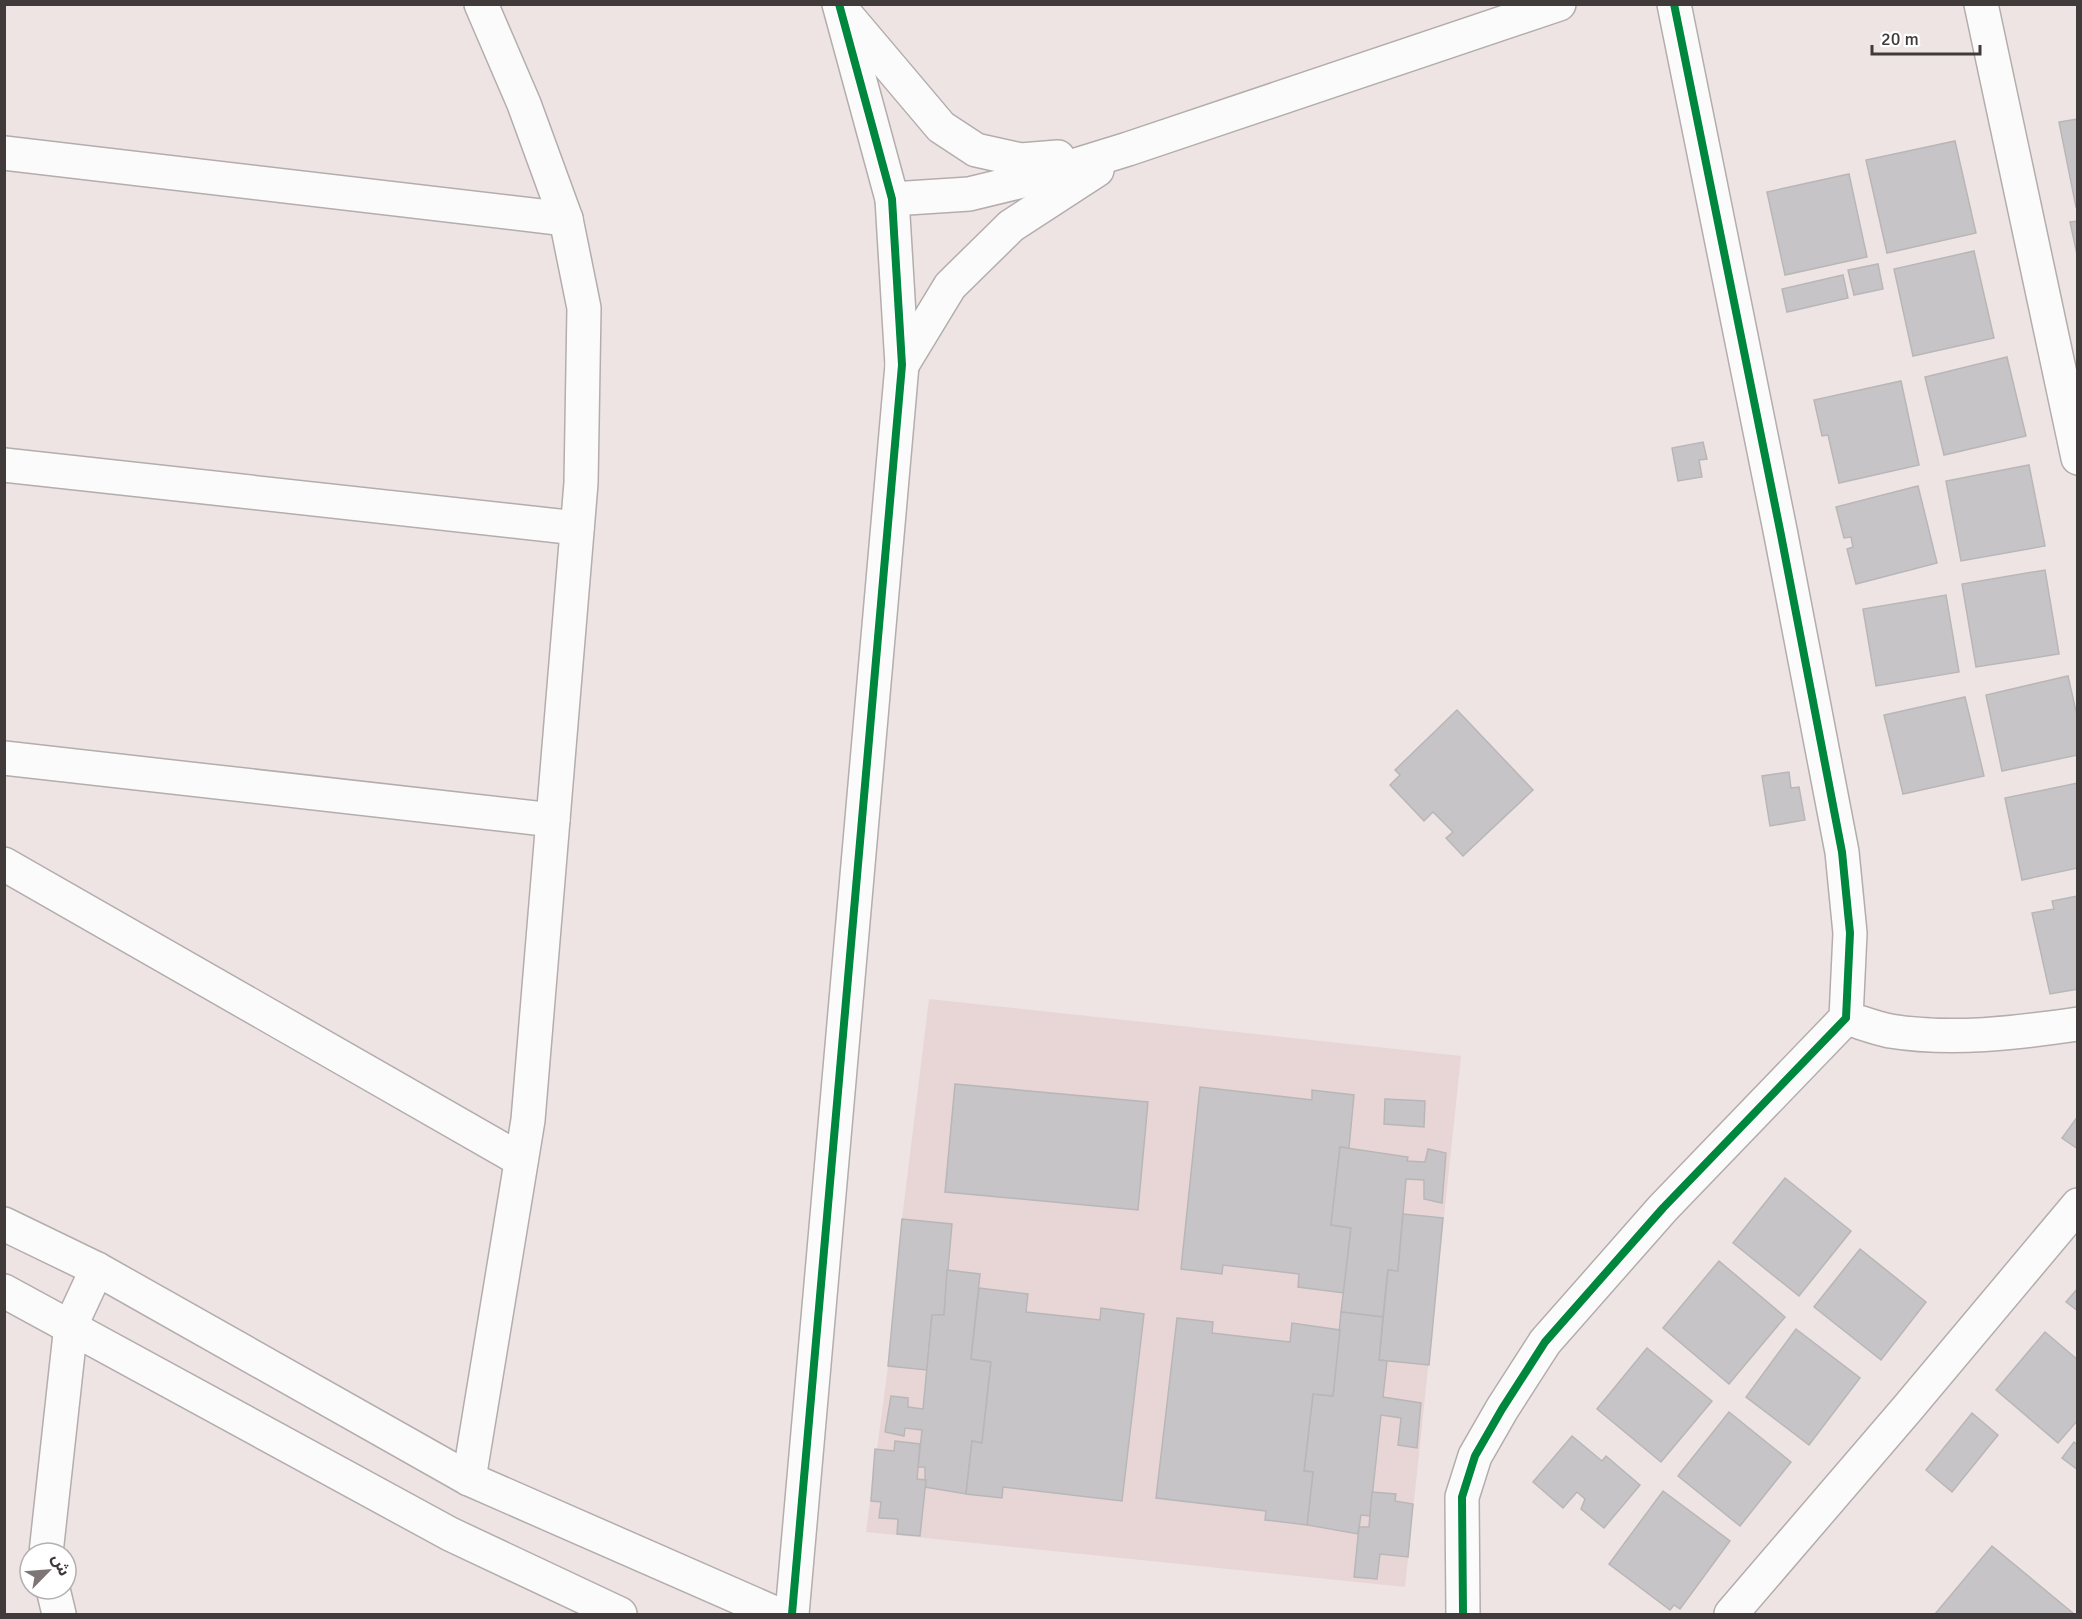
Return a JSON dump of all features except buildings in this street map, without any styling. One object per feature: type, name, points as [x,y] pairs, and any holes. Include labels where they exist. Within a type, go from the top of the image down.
[{"type":"street","points":[[469,1479],[528,1120],[578,528],[584,308],[566,219],[524,104],[481,4]]},
{"type":"street","points":[[892,199],[969,194],[1128,150],[1559,4]]},
{"type":"street","points":[[1463,1614],[1462,1497],[1475,1456],[1545,1342],[1663,1208],[1846,1018],[1850,933],[1842,852],[1674,4]]},
{"type":"street","points":[[1981,4],[2078,458]]},
{"type":"street","points":[[841,7],[941,127],[976,150],[1021,160],[1128,150]]},
{"type":"street","points":[[792,1614],[902,365],[892,199],[841,7]]},
{"type":"street","points":[[902,365],[950,286],[1011,225],[1128,150]]},
{"type":"street","points":[[4,153],[566,219]]},
{"type":"street","points":[[4,465],[578,528]]},
{"type":"street","points":[[4,758],[553,820]]},
{"type":"street","points":[[4,864],[521,1160]]},
{"type":"street","points":[[1846,1018],[1889,1030],[1946,1036],[2034,1031],[2078,1024]]},
{"type":"street","points":[[1731,1614],[2078,1205]]},
{"type":"street","points":[[4,1224],[97,1269],[469,1479],[777,1614]]},
{"type":"street","points":[[47,1541],[71,1325],[97,1269]]},
{"type":"street","points":[[4,1291],[71,1325],[450,1534],[620,1614]]},
{"type":"shaded area","points":[[929,999],[1461,1056],[1405,1587],[866,1532],[888,1366],[902,1219]]},
{"type":"cycle path","points":[[792,1614],[902,365],[892,199],[839,4]]},
{"type":"cycle path","points":[[1463,1614],[1462,1497],[1475,1456],[1545,1342],[1663,1208],[1846,1018],[1850,933],[1842,852],[1674,4]]}]
